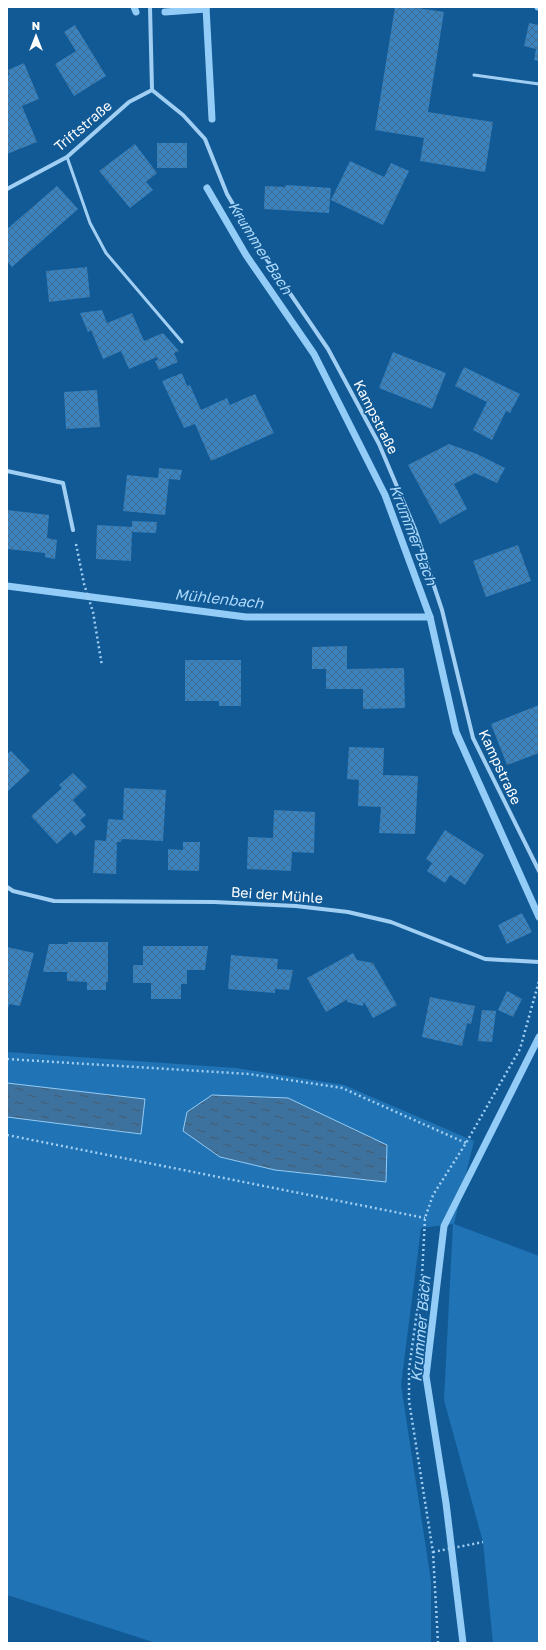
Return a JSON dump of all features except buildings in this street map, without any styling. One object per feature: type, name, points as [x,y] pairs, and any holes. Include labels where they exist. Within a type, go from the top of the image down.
[{"type":"street","points":[[150,7],[152,90]]},
{"type":"street","name":"Triftstraße","points":[[7,189],[67,157],[129,102],[152,90]]},
{"type":"street","name":"Kampstraße","points":[[152,90],[183,115],[205,138],[227,194],[259,248],[328,349],[379,444],[415,529],[442,610],[473,738],[539,871]]},
{"type":"street","points":[[7,471],[63,483],[73,530]]},
{"type":"street","name":"Bei der Mühle","points":[[7,887],[13,891],[54,901],[214,902],[296,906],[348,912],[391,922],[485,959],[539,962]]},
{"type":"lane","points":[[474,76],[539,84]]},
{"type":"lane","points":[[67,157],[90,223],[106,253],[182,342]]},
{"type":"path","points":[[73,530],[84,584],[93,612],[102,666]]},
{"type":"path","points":[[438,1643],[433,1552],[409,1401],[409,1369],[422,1276],[425,1218],[433,1195],[466,1143],[520,1049],[539,981]]},
{"type":"path","points":[[7,1058],[249,1074],[342,1088],[466,1143]]},
{"type":"path","points":[[7,1135],[425,1218]]},
{"type":"path","points":[[433,1552],[483,1542]]},
{"type":"shaded area","points":[[7,1052],[236,1068],[344,1085],[474,1141],[454,1224],[539,1256],[539,1643],[493,1643],[483,1542],[444,1400],[453,1224],[421,1228],[401,1385],[431,1581],[431,1643],[156,1643],[7,1595],[7,1117],[141,1134],[145,1099],[7,1083]],"holes":[[[183,1131],[275,1170],[220,1157]]]},
{"type":"water","points":[[7,1083],[145,1099],[141,1134],[7,1117]]},
{"type":"water","points":[[212,1095],[288,1098],[387,1145],[386,1182],[275,1170],[220,1157],[183,1131],[187,1112]]},
{"type":"waterway","name":"Krummer Bach","points":[[134,7],[136,12]]},
{"type":"waterway","name":"Krummer Bach","points":[[206,7],[212,119]]},
{"type":"waterway","name":"Krummer Bach","points":[[165,12],[206,9]]},
{"type":"waterway","name":"Krummer Bach","points":[[207,188],[246,255],[314,354],[385,495],[430,617],[456,732],[539,917]]},
{"type":"waterway","name":"Mühlenbach","points":[[7,586],[246,617],[430,617]]},
{"type":"waterway","name":"Krummer Bach","points":[[463,1643],[446,1503],[426,1376],[444,1226],[539,1037]]}]
